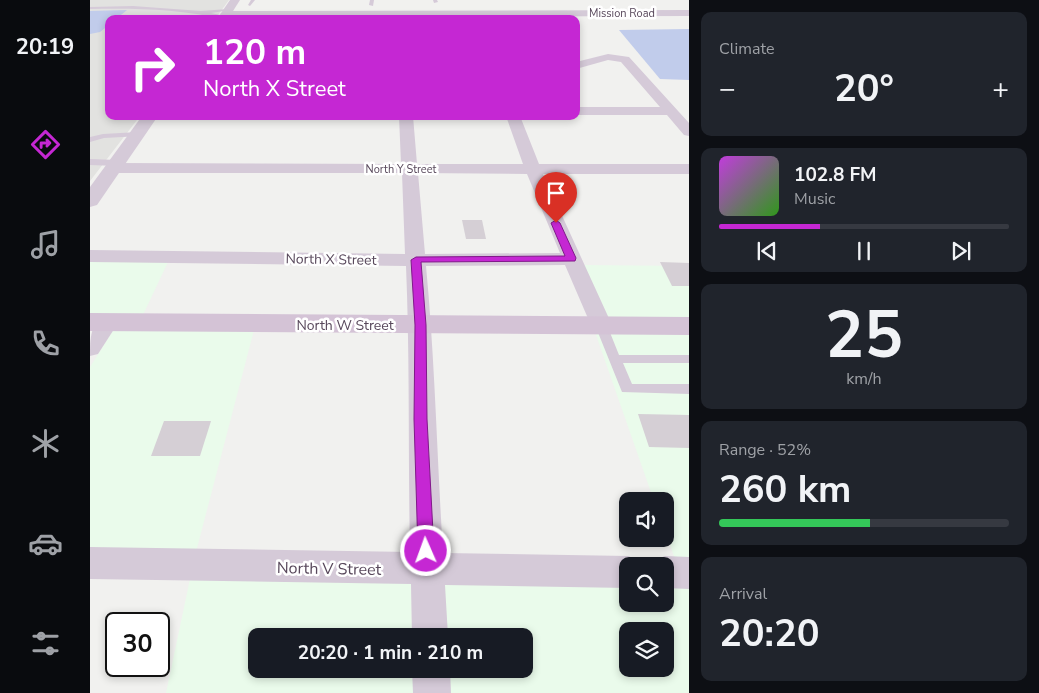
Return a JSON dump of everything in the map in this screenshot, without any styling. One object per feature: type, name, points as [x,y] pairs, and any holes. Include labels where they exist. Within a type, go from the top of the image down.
[{"type":"main road","name":"North W Street","points":[[98,323],[689,326]]},
{"type":"street","name":"Mission Road","points":[[227,12],[454,10],[689,13]]},
{"type":"street","points":[[580,65],[608,57],[624,59],[689,132]]},
{"type":"street","points":[[580,111],[671,111]]},
{"type":"street","points":[[90,201],[147,120]]},
{"type":"street","points":[[406,120],[420,325],[421,419],[430,628]]},
{"type":"street","points":[[515,120],[533,169],[601,325]]},
{"type":"street","name":"North Y Street","points":[[115,166],[689,169]]},
{"type":"street","name":"North X Street","points":[[90,256],[416,260],[571,258]]},
{"type":"street","points":[[90,348],[98,323]]},
{"type":"street","name":"North V Street","points":[[90,563],[619,572]]},
{"type":"street","points":[[674,572],[689,573]]},
{"type":"street","points":[[431,678],[432,693]]},
{"type":"lane","points":[[90,8],[126,6],[201,12],[227,12]]},
{"type":"lane","points":[[155,14],[160,9]]},
{"type":"lane","points":[[201,12],[227,12]]},
{"type":"lane","points":[[90,140],[103,136],[138,134]]},
{"type":"lane","points":[[90,162],[115,166]]},
{"type":"lane","points":[[601,325],[626,389],[670,385],[689,389]]},
{"type":"lane","points":[[614,359],[643,363],[671,363],[689,359]]},
{"type":"shaded area","points":[[90,0],[229,0],[218,15],[105,15],[105,120],[137,120],[90,181]]},
{"type":"shaded area","points":[[127,10],[121,15],[105,15],[105,28],[100,32],[90,34],[90,11]]},
{"type":"shaded area","points":[[689,29],[689,80],[660,79],[619,30]]},
{"type":"shaded area","points":[[90,261],[168,262],[142,317],[90,316]]},
{"type":"shaded area","points":[[584,265],[689,266],[689,320],[609,319]]},
{"type":"shaded area","points":[[114,329],[254,330],[196,552],[90,550],[90,367]]},
{"type":"shaded area","points":[[595,332],[689,333],[689,559],[675,559],[671,547],[674,547],[674,492],[651,492]]},
{"type":"shaded area","points":[[190,579],[411,583],[412,628],[248,628],[248,678],[413,678],[413,693],[166,693]]},
{"type":"shaded area","points":[[444,584],[619,586],[619,612],[674,612],[674,586],[689,586],[689,693],[451,693],[450,678],[533,678],[533,628],[447,628]]},
{"type":"building","points":[[462,220],[482,220],[486,239],[466,239]]},
{"type":"building","points":[[660,262],[689,263],[689,286],[672,286]]},
{"type":"building","points":[[638,414],[689,415],[689,448],[649,447]]},
{"type":"building","points":[[164,421],[211,421],[200,456],[151,456]]},
{"type":"route","points":[[426,551],[420,325],[416,260],[571,258],[556,223]]}]
